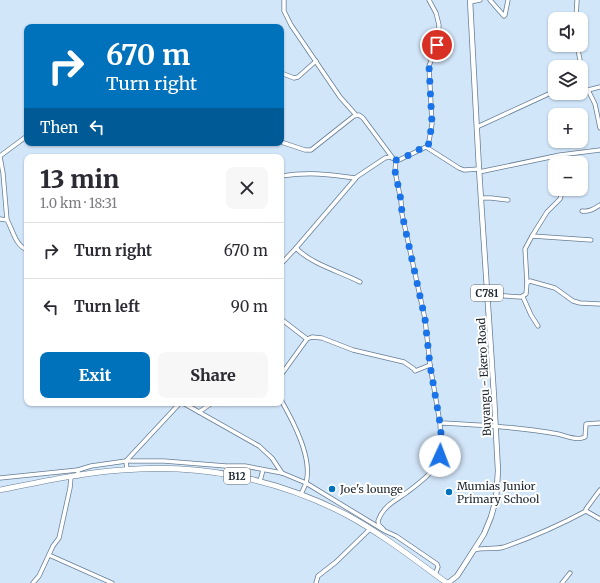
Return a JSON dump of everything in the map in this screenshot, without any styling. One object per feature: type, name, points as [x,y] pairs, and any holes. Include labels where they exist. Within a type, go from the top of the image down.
[{"type":"highway","name":"B12","points":[[0,490],[71,477],[127,469],[208,468],[260,481],[301,494],[342,513],[381,536],[448,583]]},
{"type":"main road","name":"Buyangu - Ekero Road","points":[[448,583],[457,576],[488,525],[496,499],[498,471],[470,1]]},
{"type":"main road","name":"Buyangu - Ekero Road","points":[[456,583],[457,576]]},
{"type":"street","points":[[284,0],[284,11],[287,17],[298,36],[340,97],[356,115],[363,118],[396,160]]},
{"type":"street","points":[[428,147],[432,124],[429,66],[437,45],[439,26],[436,13],[429,0]]},
{"type":"street","points":[[470,1],[480,0]]},
{"type":"street","points":[[490,0],[504,16],[508,0]]},
{"type":"street","points":[[576,12],[577,0]]},
{"type":"street","points":[[284,74],[294,78],[298,77],[316,62]]},
{"type":"street","points":[[588,90],[600,86]]},
{"type":"street","points":[[588,92],[596,106],[600,128]]},
{"type":"street","points":[[477,127],[548,94]]},
{"type":"street","points":[[284,143],[305,150],[311,150],[356,115]]},
{"type":"street","points":[[24,138],[0,156],[7,220],[18,242],[24,248]]},
{"type":"street","points":[[284,261],[356,178],[385,158],[390,157],[396,160],[424,147],[428,147],[459,168],[464,170],[479,170],[548,158]]},
{"type":"street","points":[[558,156],[600,150]]},
{"type":"street","points":[[385,531],[378,523],[381,513],[390,503],[405,494],[427,475],[437,462],[441,450],[440,423],[430,365],[425,319],[402,214],[401,200],[395,171],[396,160]]},
{"type":"street","points":[[284,176],[322,173],[356,178]]},
{"type":"street","points":[[488,295],[517,298],[523,297],[526,294],[526,249],[547,212],[560,200],[561,196]]},
{"type":"street","points":[[481,198],[508,200]]},
{"type":"street","points":[[582,211],[586,212],[592,210],[600,205]]},
{"type":"street","points":[[0,219],[7,220]]},
{"type":"street","points":[[532,236],[592,240]]},
{"type":"street","points":[[296,248],[318,263],[360,282]]},
{"type":"street","points":[[527,282],[532,281],[555,288],[573,301],[580,303],[600,304]]},
{"type":"street","points":[[523,297],[538,326]]},
{"type":"street","points":[[284,322],[307,339]]},
{"type":"street","points":[[284,371],[307,339],[312,337],[322,338],[353,350],[402,362],[415,371],[430,365]]},
{"type":"street","points":[[126,461],[179,406]]},
{"type":"street","points":[[188,406],[259,446],[272,458],[282,473]]},
{"type":"street","points":[[199,412],[208,406]]},
{"type":"street","points":[[284,406],[296,431],[307,466],[306,483],[301,494]]},
{"type":"street","points":[[440,423],[557,434],[580,439],[585,437],[586,424],[600,423]]},
{"type":"street","points":[[126,461],[127,469]]},
{"type":"street","points":[[0,478],[78,470],[91,466],[126,461],[164,461],[208,468],[245,466],[282,473],[306,483],[385,531],[396,536],[437,564],[438,567],[435,574]]},
{"type":"street","points":[[78,470],[78,476]]},
{"type":"street","points":[[260,481],[263,470]]},
{"type":"street","points":[[32,583],[39,576],[61,533],[71,477]]},
{"type":"street","points":[[474,550],[497,548],[549,530],[586,511],[587,506],[600,490]]},
{"type":"street","points":[[586,511],[600,519]]},
{"type":"street","points":[[316,583],[318,576],[336,562],[370,529]]},
{"type":"street","points":[[381,536],[385,531]]},
{"type":"street","points":[[49,555],[112,583]]},
{"type":"street","points":[[562,583],[570,572]]},
{"type":"place","name":"Joe's lounge","points":[[332,489]]},
{"type":"place","name":"Mumias Junior Primary School","points":[[449,492]]},
{"type":"route","points":[[437,45],[430,61],[428,72],[432,124],[428,147],[424,147],[396,160],[395,167],[405,235],[425,319],[430,365],[440,423],[442,444],[440,456]]}]
